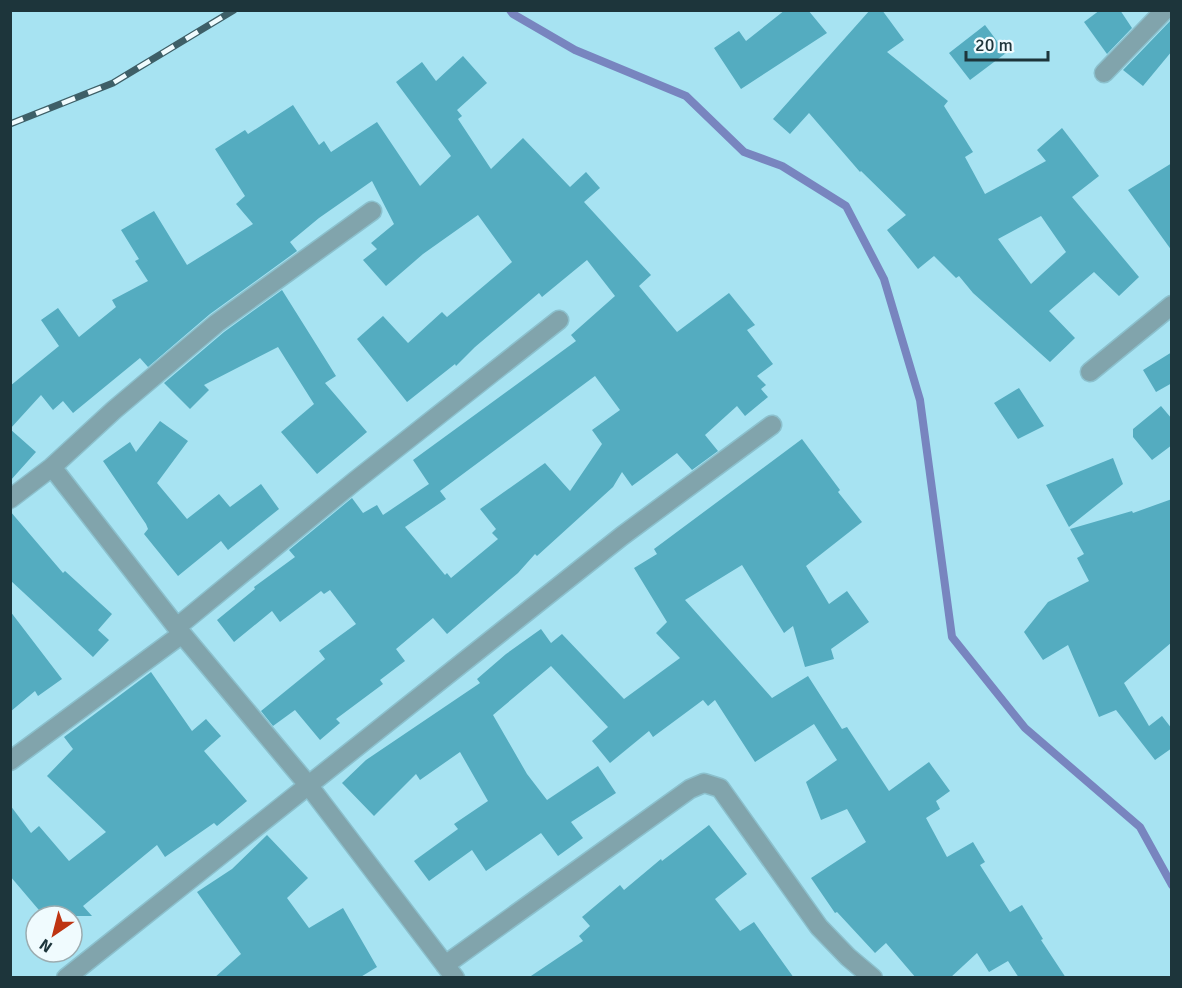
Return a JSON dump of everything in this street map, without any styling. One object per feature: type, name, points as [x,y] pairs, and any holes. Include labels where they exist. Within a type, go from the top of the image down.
[{"type":"street","points":[[1104,74],[1165,10]]},
{"type":"street","points":[[10,499],[52,467],[114,410],[217,323],[372,211]]},
{"type":"street","points":[[1090,372],[1172,305]]},
{"type":"street","points":[[10,761],[180,630],[355,481],[559,320]]},
{"type":"street","points":[[66,978],[622,536],[772,425]]},
{"type":"street","points":[[52,467],[180,630],[309,786],[451,974],[690,789],[704,783],[720,788],[819,927],[848,957],[873,978]]},
{"type":"building","points":[[785,10],[808,10],[827,33],[741,89],[714,48],[739,31],[746,41]]},
{"type":"building","points":[[870,10],[882,10],[904,40],[887,52],[948,101],[944,106],[973,152],[965,157],[985,194],[1046,161],[1037,150],[1062,128],[1099,176],[1072,197],[1139,277],[1119,296],[1094,272],[1049,311],[1075,338],[1050,362],[973,293],[959,276],[956,278],[934,256],[918,269],[887,230],[906,215],[860,172],[809,113],[790,134],[773,119]],"holes":[[[1041,216],[1066,252],[1031,284],[998,239]]]},
{"type":"building","points":[[1100,10],[1120,10],[1132,28],[1107,54],[1084,22]]},
{"type":"building","points":[[1172,19],[1172,51],[1143,86],[1123,70]]},
{"type":"building","points":[[985,25],[1006,53],[970,80],[949,53]]},
{"type":"building","points":[[463,56],[487,83],[457,110],[462,116],[458,119],[491,169],[523,138],[570,187],[586,172],[600,188],[584,202],[651,275],[639,286],[677,332],[729,293],[755,325],[747,330],[773,364],[757,376],[766,385],[761,389],[768,397],[745,416],[737,406],[705,435],[718,451],[692,470],[677,453],[632,486],[622,472],[613,487],[447,634],[433,618],[396,649],[405,661],[380,680],[383,684],[336,719],[340,723],[320,740],[295,710],[273,726],[261,711],[325,659],[319,651],[356,624],[330,590],[324,594],[321,591],[280,622],[272,611],[234,642],[217,620],[255,589],[254,587],[295,557],[289,550],[352,498],[363,513],[377,505],[383,515],[429,484],[413,460],[576,341],[571,335],[615,296],[587,260],[542,297],[539,293],[456,366],[455,364],[407,402],[357,339],[383,316],[408,343],[442,312],[447,317],[512,262],[478,215],[423,254],[386,286],[363,260],[377,249],[371,243],[394,224],[372,181],[319,218],[290,242],[297,251],[210,314],[148,367],[140,358],[73,413],[63,401],[53,410],[41,395],[10,429],[10,386],[59,346],[41,320],[58,308],[79,337],[116,307],[112,300],[148,281],[135,261],[139,259],[121,230],[154,211],[187,265],[253,224],[236,204],[245,196],[215,149],[245,130],[248,134],[293,105],[319,145],[324,141],[331,152],[377,122],[420,186],[451,156],[396,82],[422,62],[436,81]],"holes":[[[595,376],[620,410],[592,430],[602,444],[570,491],[545,463],[480,509],[496,529],[492,533],[498,539],[451,578],[447,573],[445,575],[405,527],[446,499],[440,491]]]},
{"type":"building","points":[[1172,163],[1172,251],[1128,190]]},
{"type":"building","points":[[282,290],[336,376],[325,383],[367,432],[317,474],[281,432],[314,404],[278,347],[204,385],[209,390],[190,409],[164,383],[224,332]]},
{"type":"building","points":[[1172,352],[1172,383],[1156,392],[1143,370]]},
{"type":"building","points":[[1019,388],[1044,426],[1018,439],[994,403]]},
{"type":"building","points":[[1161,406],[1172,419],[1172,445],[1152,460],[1133,437],[1133,429]]},
{"type":"building","points":[[160,421],[188,441],[157,483],[187,519],[219,494],[230,507],[261,484],[279,509],[228,550],[221,541],[178,576],[144,534],[148,529],[146,524],[103,461],[130,442],[136,452]]},
{"type":"building","points":[[10,429],[36,452],[10,481]]},
{"type":"building","points":[[802,439],[840,490],[838,492],[862,522],[806,566],[829,604],[847,591],[869,622],[831,649],[834,659],[805,667],[793,626],[784,633],[742,565],[685,600],[772,698],[808,676],[842,729],[847,727],[889,791],[929,762],[950,791],[936,801],[940,809],[926,818],[947,857],[973,842],[985,862],[980,865],[1010,912],[1022,905],[1066,978],[1019,978],[1008,961],[989,972],[977,953],[950,978],[916,978],[886,943],[875,953],[837,912],[835,913],[811,878],[866,842],[847,809],[821,820],[806,782],[837,760],[814,724],[755,762],[715,700],[708,706],[703,700],[653,737],[649,731],[610,763],[592,741],[608,727],[551,666],[493,715],[527,774],[547,800],[598,766],[616,793],[571,822],[583,838],[558,856],[541,833],[486,871],[472,850],[429,881],[414,861],[458,829],[454,824],[488,801],[460,752],[420,780],[416,774],[374,816],[342,783],[366,760],[480,683],[477,679],[506,654],[541,629],[551,643],[562,634],[624,699],[680,658],[656,633],[667,622],[634,568],[657,554],[654,549]]},
{"type":"building","points":[[1113,458],[1123,484],[1069,527],[1046,485]]},
{"type":"building","points":[[1172,499],[1172,642],[1124,683],[1149,726],[1162,716],[1172,729],[1172,748],[1155,760],[1116,710],[1099,717],[1068,645],[1043,660],[1024,632],[1048,602],[1089,581],[1077,558],[1084,554],[1070,529],[1132,511],[1133,513]]},
{"type":"building","points":[[10,511],[63,573],[65,571],[112,614],[98,630],[109,640],[93,657],[10,580]]},
{"type":"building","points":[[10,611],[62,679],[38,696],[35,691],[10,712]]},
{"type":"building","points":[[151,672],[192,731],[206,719],[221,736],[204,751],[247,801],[217,826],[214,823],[165,857],[157,845],[84,905],[34,904],[10,876],[10,805],[31,833],[39,826],[69,861],[106,832],[47,776],[73,749],[64,737]]},
{"type":"building","points":[[709,825],[747,874],[715,899],[740,931],[754,922],[794,978],[528,978],[583,941],[579,936],[590,926],[582,917],[620,885],[624,890],[661,859],[662,861]]},
{"type":"building","points":[[267,835],[308,878],[287,898],[309,928],[343,908],[377,967],[359,978],[214,978],[241,954],[197,892],[232,869]]},
{"type":"building","points":[[84,907],[92,916],[84,916]]},
{"type":"waterway","points":[[510,10],[513,14],[575,50],[686,96],[744,152],[782,166],[846,206],[884,279],[920,400],[952,637],[1025,728],[1140,827],[1172,885]]},
{"type":"railway","points":[[10,124],[113,83],[234,10]]}]
